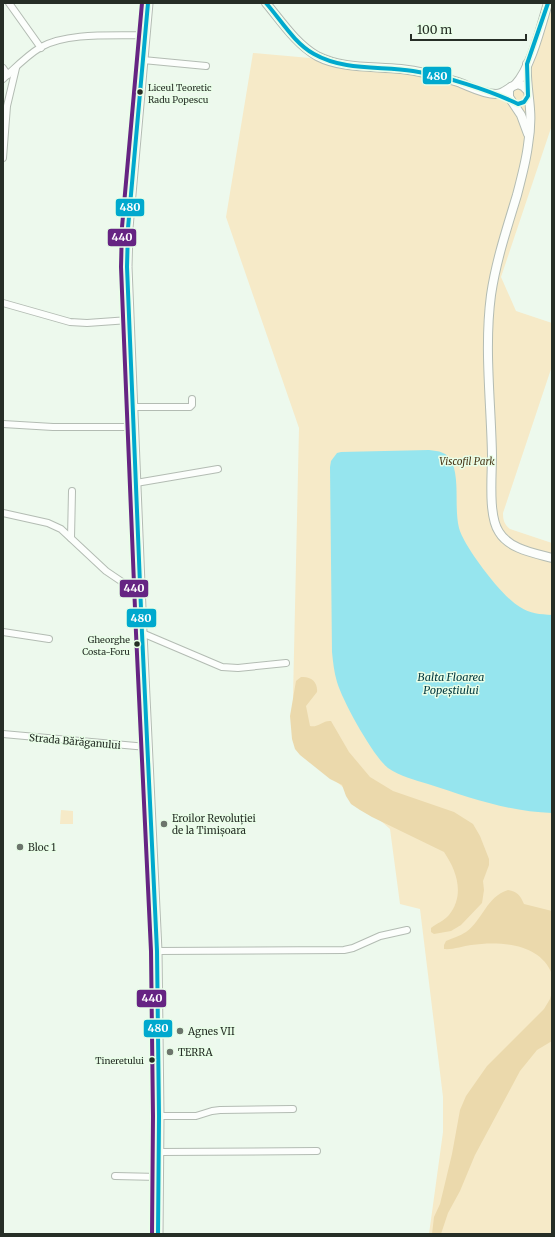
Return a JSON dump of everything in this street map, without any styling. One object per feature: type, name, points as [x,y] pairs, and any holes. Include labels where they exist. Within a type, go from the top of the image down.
[{"type":"main road","points":[[148,3],[128,228],[127,267],[156,950],[159,1116],[158,1234]]},
{"type":"street","points":[[9,3],[40,48]]},
{"type":"street","points":[[266,3],[300,43],[321,58],[338,63],[403,69],[423,73],[491,93],[518,104],[527,100],[528,92],[524,86],[513,86],[501,93],[491,93]]},
{"type":"street","points":[[529,139],[524,122],[511,101],[509,94],[513,86],[522,76],[548,3]]},
{"type":"street","points":[[3,79],[40,48],[56,41],[73,37],[145,35]]},
{"type":"street","points":[[143,60],[206,66]]},
{"type":"street","points":[[527,64],[530,115],[529,139],[524,167],[495,275],[489,318],[488,342],[492,453],[492,506],[495,526],[506,540],[522,548],[552,558]]},
{"type":"street","points":[[3,158],[9,93],[16,67]]},
{"type":"street","points":[[3,68],[8,75]]},
{"type":"street","points":[[3,303],[70,322],[86,323],[129,320]]},
{"type":"street","points":[[132,407],[188,407],[192,405],[192,399]]},
{"type":"street","points":[[3,424],[53,427],[133,427]]},
{"type":"street","points":[[136,483],[218,469]]},
{"type":"street","points":[[71,538],[72,491]]},
{"type":"street","points":[[3,513],[48,524],[61,530],[106,571],[140,594]]},
{"type":"street","points":[[3,632],[49,639]]},
{"type":"street","points":[[142,633],[222,667],[238,668],[286,663]]},
{"type":"street","name":"Strada Bărăganului","points":[[3,734],[147,747]]},
{"type":"street","points":[[156,950],[344,950],[353,948],[380,936],[408,930]]},
{"type":"street","points":[[159,1116],[196,1116],[220,1110],[293,1109]]},
{"type":"street","points":[[159,1152],[317,1151]]},
{"type":"street","points":[[115,1176],[159,1177]]},
{"type":"green space","name":"Viscofil Park","points":[[552,7],[552,125],[501,277],[516,311],[552,323],[552,366],[503,513],[503,518],[504,522],[510,529],[552,543],[552,1234],[429,1234],[443,1132],[443,1097],[420,909],[400,904],[390,829],[311,759],[296,720],[293,697],[299,428],[226,217],[253,53],[310,58],[324,64],[335,66],[415,75],[468,89],[499,90],[510,86],[532,62]]},
{"type":"green space","points":[[61,810],[73,811],[73,824],[60,824]]},
{"type":"shaded area","points":[[301,677],[313,680],[317,688],[317,692],[306,706],[310,726],[316,726],[331,721],[349,752],[370,777],[393,791],[454,812],[473,824],[480,836],[489,859],[489,865],[483,881],[484,890],[482,903],[461,925],[451,931],[434,934],[431,932],[431,928],[449,915],[457,899],[458,891],[456,875],[444,852],[372,817],[351,804],[342,785],[330,779],[300,755],[295,749],[292,739],[290,716],[296,681]]},
{"type":"shaded area","points":[[508,890],[518,894],[524,904],[552,911],[552,974],[546,964],[538,956],[529,950],[518,946],[494,943],[444,949],[446,941],[466,932],[472,927],[495,898]]},
{"type":"shaded area","points":[[552,992],[552,1041],[537,1050],[520,1071],[475,1155],[460,1191],[448,1213],[441,1234],[432,1234],[434,1217],[440,1204],[452,1154],[460,1110],[466,1096],[487,1066],[544,1009]]},
{"type":"water","name":"Balta Floarea Popeștiului","points":[[429,450],[445,454],[452,462],[456,478],[459,528],[468,547],[476,559],[504,594],[513,602],[531,612],[552,615],[552,813],[520,810],[473,799],[402,776],[392,771],[382,762],[367,741],[340,691],[334,671],[332,652],[331,461],[337,453],[341,452]]},
{"type":"transit line","name":"440","points":[[142,3],[122,227],[121,267],[151,951],[153,1116],[152,1234]]},
{"type":"transit line","name":"480","points":[[148,3],[128,228],[127,267],[157,951],[159,1116],[158,1234]]},
{"type":"transit line","name":"480","points":[[266,3],[300,44],[314,54],[326,59],[350,66],[413,71],[439,76],[480,89],[518,104],[524,102],[528,96],[527,64],[548,3]]},
{"type":"place","name":"Liceul Teoretic Radu Popescu","points":[[140,92]]},
{"type":"place","name":"Gheorghe Costa-Foru","points":[[137,644]]},
{"type":"place","name":"Eroilor Revoluției de la Timișoara","points":[[164,824]]},
{"type":"place","name":"Bloc 1","points":[[20,847]]},
{"type":"place","name":"Agnes VII","points":[[180,1031]]},
{"type":"place","name":"TERRA","points":[[170,1052]]},
{"type":"place","name":"Tineretului","points":[[152,1060]]}]
